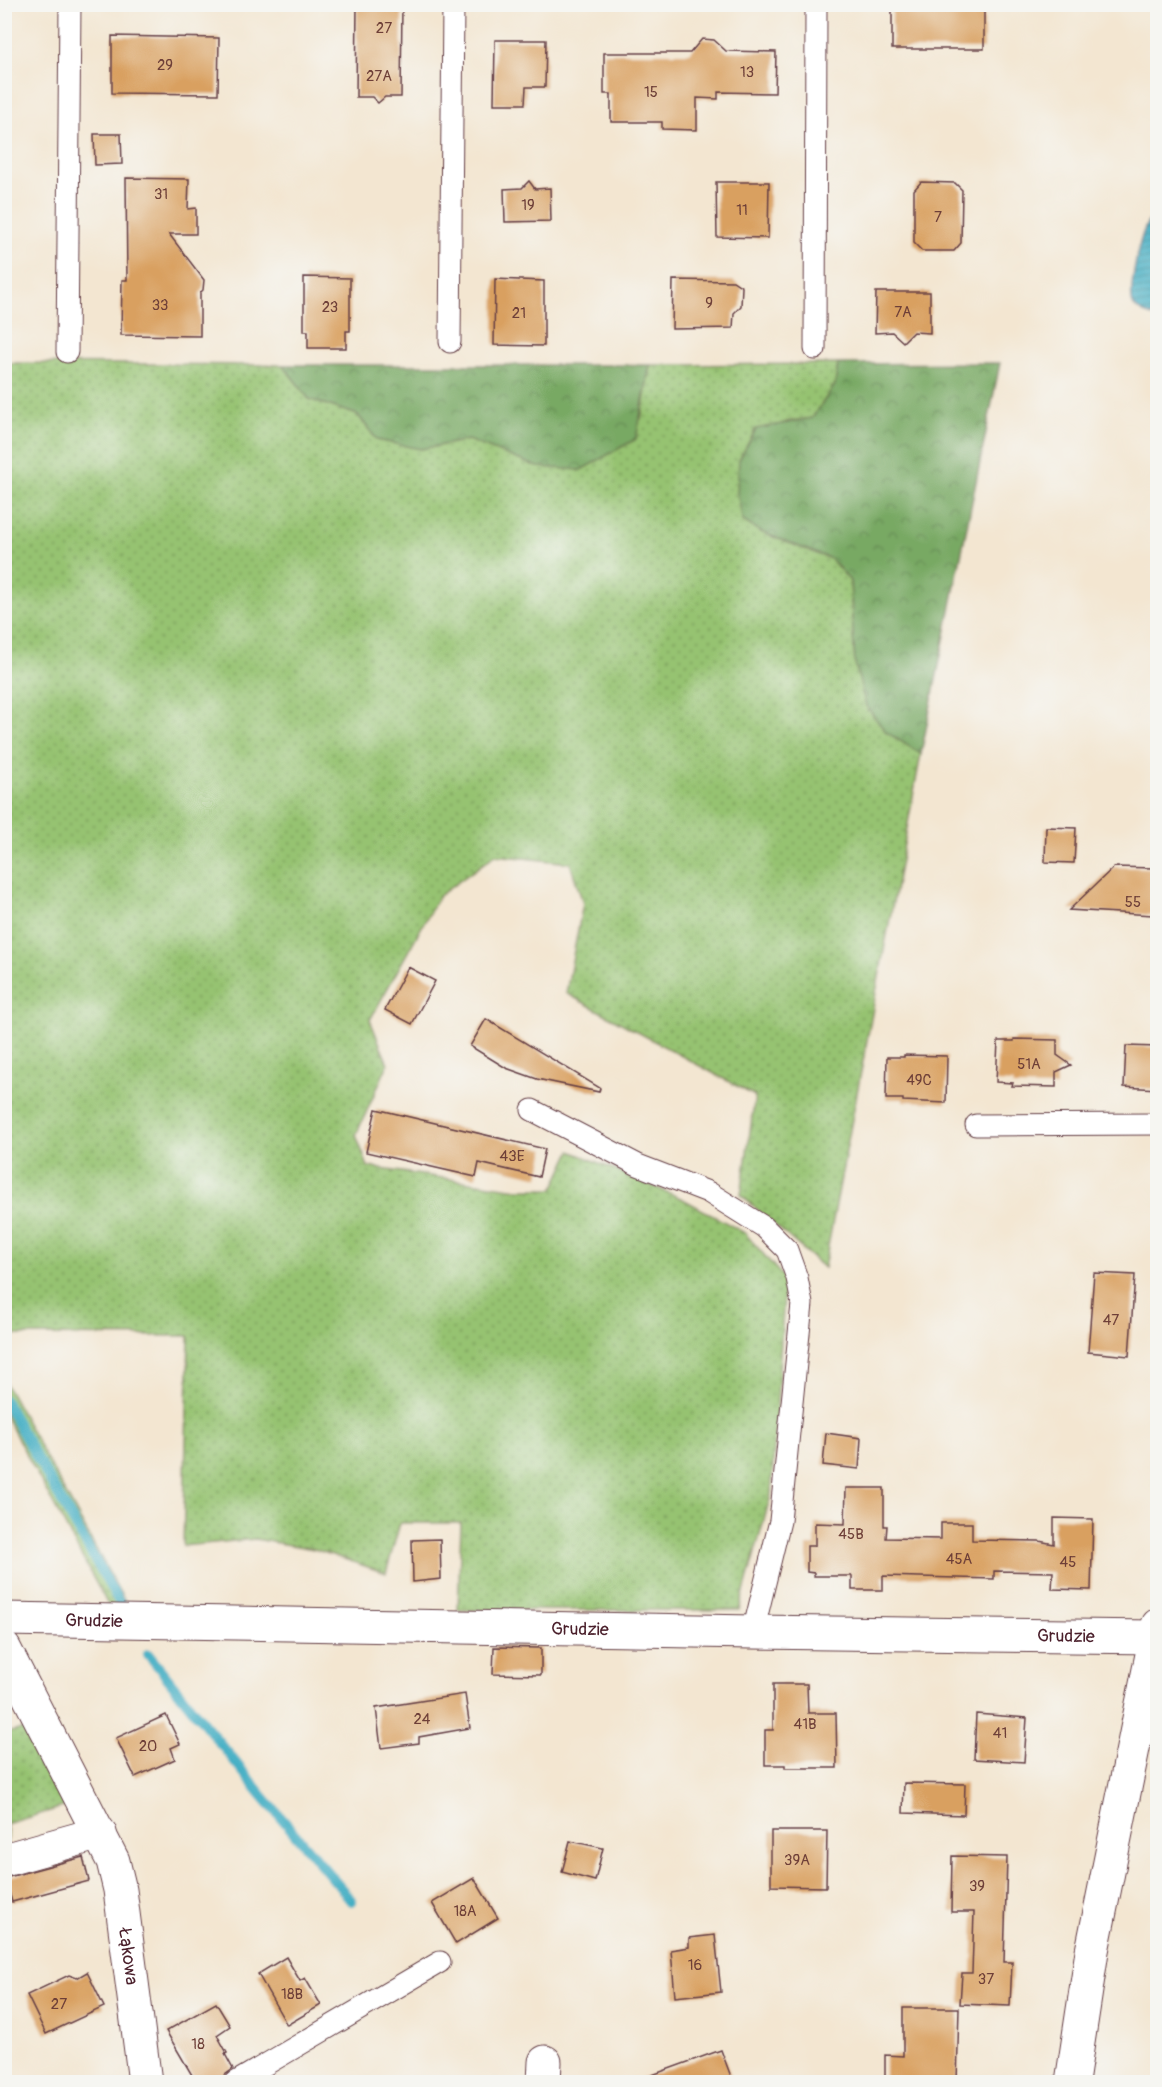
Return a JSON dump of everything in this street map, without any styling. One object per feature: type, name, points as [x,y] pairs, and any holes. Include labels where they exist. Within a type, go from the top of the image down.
[{"type":"street","name":"Grudzie","points":[[4,1619],[753,1632],[1156,1631],[1149,1710],[1092,1951],[1072,2082]]},
{"type":"street","name":"Łąkowa","points":[[4,1648],[113,1861],[120,1890],[145,2082]]},
{"type":"street","points":[[4,1860],[100,1833]]},
{"type":"lane","points":[[66,352],[70,4]]},
{"type":"lane","points":[[450,342],[453,4]]},
{"type":"lane","points":[[815,349],[816,4]]},
{"type":"lane","points":[[532,1110],[638,1164],[708,1192],[764,1227],[787,1250],[797,1278],[802,1304],[780,1521],[753,1632]]},
{"type":"lane","points":[[976,1125],[1158,1124]]},
{"type":"lane","points":[[236,2082],[440,1962]]},
{"type":"green space","points":[[5,363],[283,365],[309,399],[358,415],[377,440],[421,449],[468,440],[538,467],[641,419],[650,365],[838,364],[835,385],[812,418],[786,422],[743,521],[761,532],[831,559],[850,581],[855,664],[887,732],[921,754],[824,1268],[741,1195],[755,1096],[566,993],[583,903],[570,863],[495,855],[439,896],[370,1020],[388,1064],[356,1135],[368,1167],[518,1189],[553,1189],[571,1151],[683,1199],[745,1233],[785,1279],[771,1495],[739,1610],[458,1610],[461,1523],[400,1523],[386,1573],[314,1549],[255,1539],[183,1546],[189,1336],[5,1335]]},
{"type":"green space","points":[[1000,363],[921,754],[886,732],[866,706],[855,664],[850,581],[831,559],[761,532],[743,521],[737,492],[739,460],[756,429],[812,418],[835,385],[838,364]]},
{"type":"green space","points":[[283,365],[650,365],[636,439],[581,470],[538,467],[468,440],[421,449],[377,440],[358,415],[309,399]]},
{"type":"green space","points":[[4,1381],[130,1611],[108,1605],[5,1415]]},
{"type":"green space","points":[[28,1728],[73,1804],[6,1824],[8,1837],[5,1847],[5,1733]]},
{"type":"water","points":[[1157,216],[1157,317],[1137,309],[1133,304],[1132,288],[1142,237],[1149,221]]},
{"type":"building","points":[[357,4],[402,4],[401,97],[385,97],[378,103],[372,97],[356,97]]},
{"type":"building","points":[[892,4],[984,4],[984,49],[892,49]]},
{"type":"building","points":[[112,36],[219,38],[218,94],[112,93]]},
{"type":"building","points":[[702,39],[714,40],[726,51],[776,52],[775,93],[718,92],[718,99],[697,98],[697,130],[662,129],[662,122],[611,122],[611,94],[604,94],[604,53],[690,53]]},
{"type":"building","points":[[495,40],[546,40],[545,87],[526,87],[525,104],[494,104]]},
{"type":"building","points":[[94,134],[121,134],[122,164],[95,165]]},
{"type":"building","points":[[126,178],[189,179],[188,209],[196,208],[196,234],[169,234],[204,280],[203,290],[200,293],[200,336],[121,335],[122,280],[127,280]]},
{"type":"building","points":[[529,181],[535,189],[550,188],[551,221],[505,222],[504,189],[522,188]]},
{"type":"building","points":[[716,182],[769,182],[768,238],[717,237]]},
{"type":"building","points":[[921,182],[955,183],[962,190],[961,243],[954,251],[922,251],[914,243],[914,190]]},
{"type":"building","points":[[304,277],[350,278],[350,331],[346,331],[346,348],[308,348],[308,331],[304,331]]},
{"type":"building","points":[[495,279],[544,281],[544,346],[494,345]]},
{"type":"building","points":[[673,280],[733,281],[742,287],[741,306],[734,313],[733,328],[672,329]]},
{"type":"building","points":[[876,292],[930,292],[930,333],[913,332],[903,342],[892,332],[875,333]]},
{"type":"building","points":[[1046,827],[1076,828],[1074,863],[1045,862]]},
{"type":"building","points":[[1114,867],[1154,868],[1153,915],[1069,910]]},
{"type":"building","points":[[408,967],[435,981],[412,1024],[385,1010]]},
{"type":"building","points":[[486,1019],[600,1088],[599,1092],[537,1079],[506,1068],[470,1046]]},
{"type":"building","points":[[1014,1039],[1057,1040],[1057,1055],[1071,1065],[1056,1072],[1056,1087],[1012,1086],[1013,1083],[996,1082],[998,1041],[1014,1041]]},
{"type":"building","points":[[1126,1046],[1158,1047],[1158,1089],[1124,1087]]},
{"type":"building","points":[[904,1055],[947,1056],[946,1103],[886,1099],[887,1057],[904,1057]]},
{"type":"building","points":[[376,1109],[545,1149],[539,1177],[479,1163],[476,1177],[366,1152]]},
{"type":"building","points":[[1094,1273],[1135,1275],[1129,1356],[1088,1352]]},
{"type":"building","points":[[826,1433],[861,1438],[859,1469],[823,1465]]},
{"type":"building","points":[[846,1488],[884,1488],[886,1538],[941,1539],[941,1523],[972,1523],[972,1540],[1039,1541],[1054,1544],[1054,1518],[1093,1519],[1091,1590],[1052,1589],[1053,1572],[994,1571],[994,1579],[883,1576],[883,1590],[852,1590],[852,1576],[814,1576],[814,1573],[807,1572],[807,1546],[815,1546],[815,1523],[845,1524]]},
{"type":"building","points":[[440,1539],[441,1579],[413,1582],[412,1540]]},
{"type":"building","points":[[494,1647],[541,1648],[541,1675],[493,1674]]},
{"type":"building","points":[[773,1684],[807,1684],[808,1713],[836,1713],[837,1768],[785,1768],[785,1765],[765,1765],[765,1730],[773,1730]]},
{"type":"building","points":[[465,1694],[470,1728],[419,1737],[419,1743],[381,1748],[376,1708]]},
{"type":"building","points":[[976,1714],[1027,1718],[1024,1762],[974,1759]]},
{"type":"building","points":[[166,1715],[180,1744],[171,1748],[175,1759],[135,1777],[116,1738]]},
{"type":"building","points":[[904,1783],[965,1784],[964,1815],[903,1813]]},
{"type":"building","points":[[771,1831],[827,1831],[826,1887],[771,1886]]},
{"type":"building","points":[[570,1841],[603,1848],[595,1881],[562,1872]]},
{"type":"building","points":[[952,1856],[1007,1857],[1004,1962],[1012,1962],[1010,2006],[960,2004],[962,1973],[972,1973],[974,1912],[951,1912]]},
{"type":"building","points":[[83,1857],[89,1881],[12,1902],[5,1878]]},
{"type":"building","points":[[474,1878],[498,1918],[456,1944],[432,1903]]},
{"type":"building","points":[[715,1935],[721,1992],[675,1997],[671,1950],[689,1947],[689,1938]]},
{"type":"building","points":[[286,1957],[300,1981],[305,1978],[321,2005],[287,2025],[258,1974]]},
{"type":"building","points":[[87,1972],[104,2007],[46,2034],[27,1995],[69,1975],[77,1978]]},
{"type":"building","points":[[216,2003],[230,2026],[217,2035],[233,2069],[225,2075],[223,2082],[196,2082],[166,2031]]},
{"type":"building","points":[[903,2008],[959,2008],[957,2082],[885,2082],[885,2055],[903,2056]]},
{"type":"building","points":[[721,2050],[733,2082],[641,2082],[641,2079]]},
{"type":"waterway","points":[[4,1400],[122,1607]]},
{"type":"waterway","points":[[148,1654],[261,1794],[352,1901]]}]
